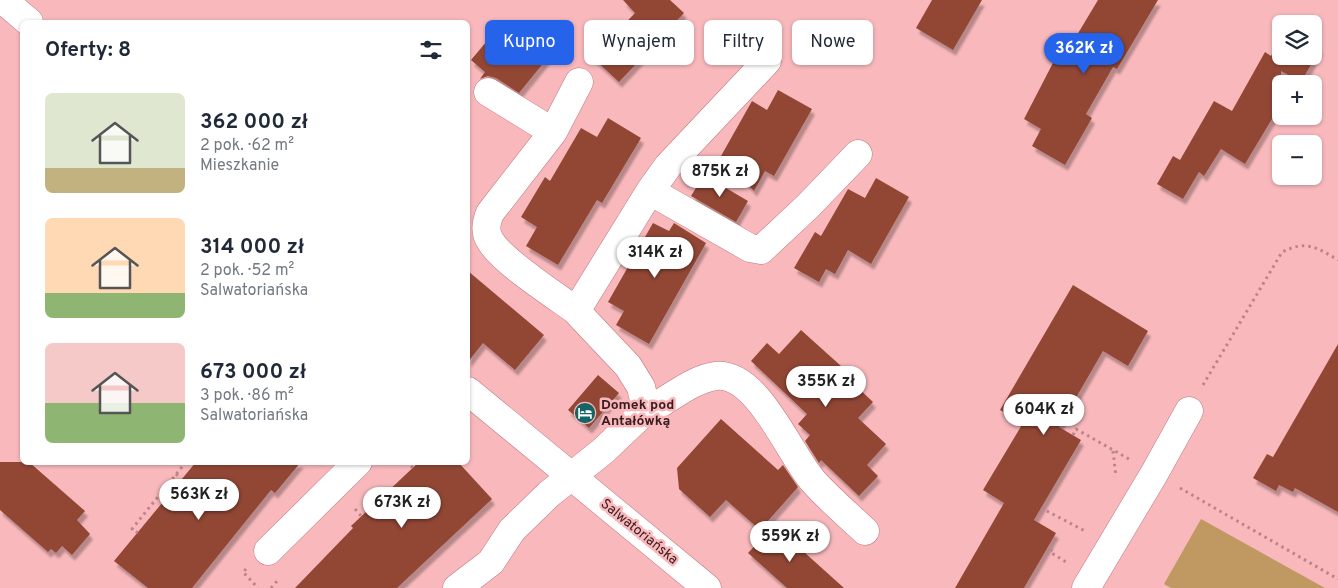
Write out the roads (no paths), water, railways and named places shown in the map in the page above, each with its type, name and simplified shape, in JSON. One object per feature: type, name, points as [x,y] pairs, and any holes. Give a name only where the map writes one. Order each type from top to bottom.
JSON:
[{"type":"street","points":[[3,0],[27,20]]},
{"type":"street","points":[[578,312],[576,311],[650,191],[668,166],[763,65]]},
{"type":"street","points":[[580,82],[553,132],[490,213],[485,226],[490,242],[504,257],[578,312],[628,366],[641,387],[644,400],[633,423]]},
{"type":"street","points":[[488,92],[553,132]]},
{"type":"street","points":[[650,191],[750,248],[761,250],[808,206],[858,154]]},
{"type":"street","points":[[456,588],[491,562],[512,530],[549,494],[572,477],[633,423],[699,381],[722,376],[735,380],[748,388],[758,399],[797,461],[813,482],[865,532]]},
{"type":"street","name":"Salwatoriańska","points":[[470,393],[707,588]]},
{"type":"street","points":[[1086,588],[1117,538],[1189,411]]},
{"type":"street","points":[[268,551],[355,465]]},
{"type":"place","name":"Domek pod Antałówką","points":[[585,413]]}]
